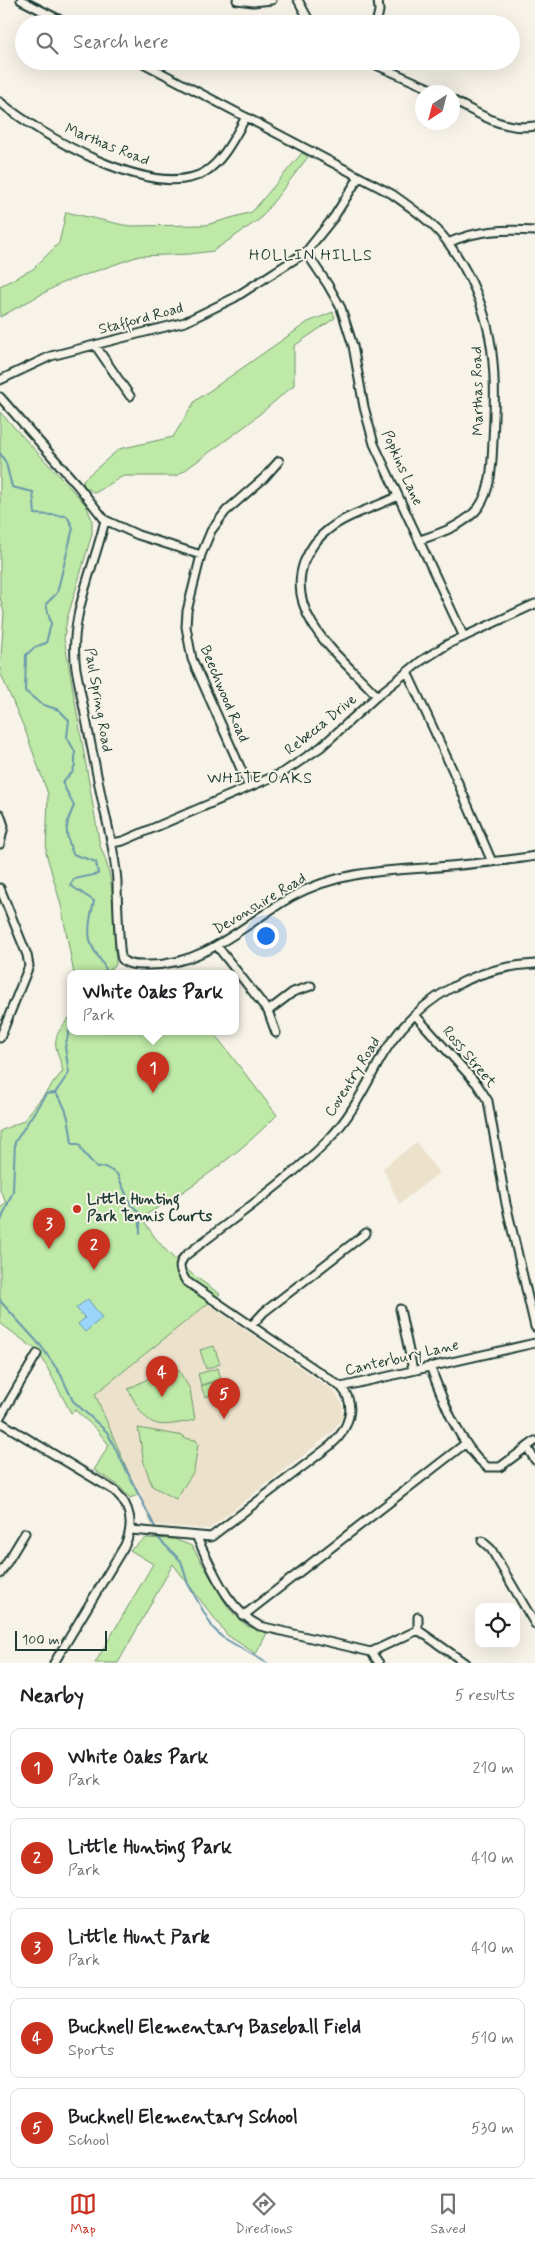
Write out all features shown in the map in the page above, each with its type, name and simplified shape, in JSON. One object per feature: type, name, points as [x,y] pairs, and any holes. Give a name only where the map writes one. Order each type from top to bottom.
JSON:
[{"type":"street","points":[[21,0],[50,15]]},
{"type":"street","points":[[237,0],[253,2],[272,0]]},
{"type":"street","points":[[298,0],[306,15]]},
{"type":"street","points":[[378,0],[378,15]]},
{"type":"street","name":"Marthas Road","points":[[156,70],[359,177],[411,207],[448,243],[475,290],[491,336],[495,375],[492,460],[486,492],[475,511],[450,529],[420,540]]},
{"type":"street","points":[[388,70],[422,85]]},
{"type":"street","name":"Marthas Road","points":[[0,102],[36,130],[89,156],[134,173],[167,180],[191,178],[210,168],[220,158],[246,117]]},
{"type":"street","points":[[460,104],[500,124],[518,127],[535,126]]},
{"type":"street","name":"Stafford Road","points":[[0,380],[51,356],[174,326],[194,319],[234,298],[306,252],[334,217],[359,177]]},
{"type":"street","points":[[448,243],[460,237],[488,231],[535,231]]},
{"type":"street","name":"Popkins Lane","points":[[306,252],[341,308],[353,346],[370,433],[464,637]]},
{"type":"street","points":[[95,345],[130,396]]},
{"type":"street","points":[[0,398],[78,486],[105,520],[138,535],[201,555]]},
{"type":"street","name":"Beechwood Road","points":[[249,788],[198,676],[188,643],[187,611],[208,534],[217,521],[264,478],[278,461]]},
{"type":"street","points":[[377,696],[341,659],[314,626],[303,604],[300,582],[308,554],[327,530],[339,522],[398,496]]},
{"type":"street","name":"Paul Spring Road","points":[[105,520],[78,619],[74,651],[76,670],[112,843],[118,895],[119,950],[122,958]]},
{"type":"street","name":"Rebecca Drive","points":[[112,843],[140,834],[284,772],[309,756],[377,696],[436,652],[535,604]]},
{"type":"street","points":[[407,672],[453,771],[492,862]]},
{"type":"street","points":[[0,814],[4,826],[0,844]]},
{"type":"street","name":"Devonshire Road","points":[[122,958],[129,964],[137,965],[168,964],[191,958],[217,946],[291,898],[329,880],[376,871],[492,862],[535,856]]},
{"type":"street","points":[[0,888],[27,955],[28,966],[0,1038]]},
{"type":"street","points":[[217,946],[236,970]]},
{"type":"street","name":"Coventry Road","points":[[186,1281],[179,1264],[184,1256],[302,1164],[331,1137],[359,1099],[392,1041],[415,1015],[436,997],[462,981],[495,970],[535,964]]},
{"type":"street","points":[[239,974],[268,1011],[276,1033]]},
{"type":"street","points":[[268,1011],[293,992],[312,986]]},
{"type":"street","name":"Ross Street","points":[[415,1015],[476,1084],[488,1101],[506,1204],[535,1327]]},
{"type":"street","points":[[252,1325],[264,1312],[366,1233]]},
{"type":"street","name":"Canterbury Lane","points":[[186,1281],[341,1387],[535,1343]]},
{"type":"street","points":[[400,1309],[413,1370]]},
{"type":"street","points":[[0,1417],[38,1354]]},
{"type":"street","points":[[430,1366],[457,1428],[484,1465],[491,1469],[500,1467],[535,1441]]},
{"type":"street","points":[[131,1530],[208,1537],[214,1535],[340,1437],[347,1427],[349,1417],[346,1394],[341,1387]]},
{"type":"street","points":[[0,1422],[115,1492],[126,1504],[130,1515],[131,1530],[125,1545],[54,1663]]},
{"type":"street","points":[[243,1616],[466,1442]]},
{"type":"street","points":[[527,1447],[535,1460]]},
{"type":"street","points":[[0,1574],[24,1533]]},
{"type":"street","points":[[196,1536],[231,1604],[243,1616],[260,1626],[371,1652],[418,1630]]},
{"type":"street","points":[[482,1541],[491,1549],[535,1624]]},
{"type":"street","points":[[418,1618],[418,1630]]},
{"type":"street","points":[[418,1630],[465,1663]]},
{"type":"street","points":[[371,1652],[379,1663]]},
{"type":"shaded area","points":[[416,1142],[439,1173],[399,1204],[383,1168]]},
{"type":"shaded area","points":[[208,1304],[334,1391],[342,1403],[343,1416],[333,1432],[209,1529],[151,1525],[95,1394]]},
{"type":"green space","points":[[302,153],[308,157],[260,219],[213,251],[139,256],[62,283],[0,317],[0,286],[33,269],[59,243],[66,212],[128,226],[206,225],[252,212]]},
{"type":"green space","points":[[333,312],[335,318],[294,346],[294,385],[248,424],[177,476],[123,476],[95,493],[84,486],[83,480],[119,449],[173,437],[195,401],[308,322]]},
{"type":"green space","points":[[0,412],[86,505],[92,520],[92,534],[67,619],[64,638],[100,846],[112,889],[116,965],[110,970],[73,970],[61,905],[46,853],[48,794],[25,730],[0,672],[4,613],[0,597]]},
{"type":"green space","points":[[67,1020],[67,1035],[215,1035],[277,1115],[247,1143],[213,1170],[142,1217],[166,1251],[197,1278],[220,1294],[95,1394],[138,1495],[130,1498],[118,1485],[94,1470],[109,1445],[96,1429],[75,1410],[71,1413],[39,1352],[0,1323],[0,1208],[6,1203],[0,1190],[0,1131],[23,1121],[63,1071],[56,1047],[56,1037]]},
{"type":"green space","points":[[214,1346],[220,1364],[206,1369],[200,1350]]},
{"type":"green space","points":[[218,1368],[221,1379],[201,1385],[198,1374]]},
{"type":"green space","points":[[178,1369],[190,1389],[195,1420],[169,1424],[153,1423],[141,1412],[128,1389],[157,1374]]},
{"type":"green space","points":[[221,1380],[225,1391],[205,1397],[201,1386]]},
{"type":"green space","points":[[138,1428],[196,1440],[198,1444],[194,1471],[176,1499],[152,1486],[144,1463]]},
{"type":"green space","points":[[146,1538],[174,1539],[192,1546],[229,1609],[247,1626],[267,1633],[256,1654],[227,1635],[173,1564],[118,1663],[95,1663],[153,1564],[130,1550]]},
{"type":"water","points":[[88,1299],[102,1318],[85,1332],[78,1324],[85,1318],[76,1308]]},
{"type":"waterway","points":[[0,453],[6,463],[12,487],[33,492],[35,514],[67,516],[73,528],[57,593],[46,604],[51,624],[46,643],[35,647],[26,655],[25,691],[41,704],[59,710],[69,720],[67,737],[75,752],[75,765],[72,773],[62,782],[74,806],[68,819],[68,841],[73,854],[96,862],[98,874],[74,879],[70,885],[94,901],[90,924],[90,941],[106,970]]},
{"type":"waterway","points":[[0,1223],[13,1191],[15,1142],[46,1094],[55,1093],[69,1073],[65,1047],[68,1035]]},
{"type":"waterway","points":[[55,1093],[66,1110],[72,1144],[79,1144],[83,1152],[97,1168],[105,1167],[117,1174],[131,1205],[138,1212],[140,1234]]},
{"type":"waterway","points":[[0,1299],[41,1346],[61,1375],[73,1401],[107,1432],[155,1527]]},
{"type":"waterway","points":[[159,1539],[181,1561],[188,1584],[213,1628],[222,1637],[267,1663]]},
{"type":"place","name":"White Oaks Park","points":[[153,1093]]},
{"type":"place","name":"Little Hunting Park Tennis Courts","points":[[77,1209]]},
{"type":"place","name":"Little Hunt Park","points":[[49,1249]]},
{"type":"place","name":"Little Hunting Park","points":[[94,1270]]},
{"type":"place","name":"Bucknell Elementary Baseball Field","points":[[162,1397]]},
{"type":"place","name":"Bucknell Elementary School","points":[[224,1419]]},
{"type":"district","name":"HOLLIN HILLS","points":[[311,255]]},
{"type":"district","name":"WHITE OAKS","points":[[260,778]]}]
